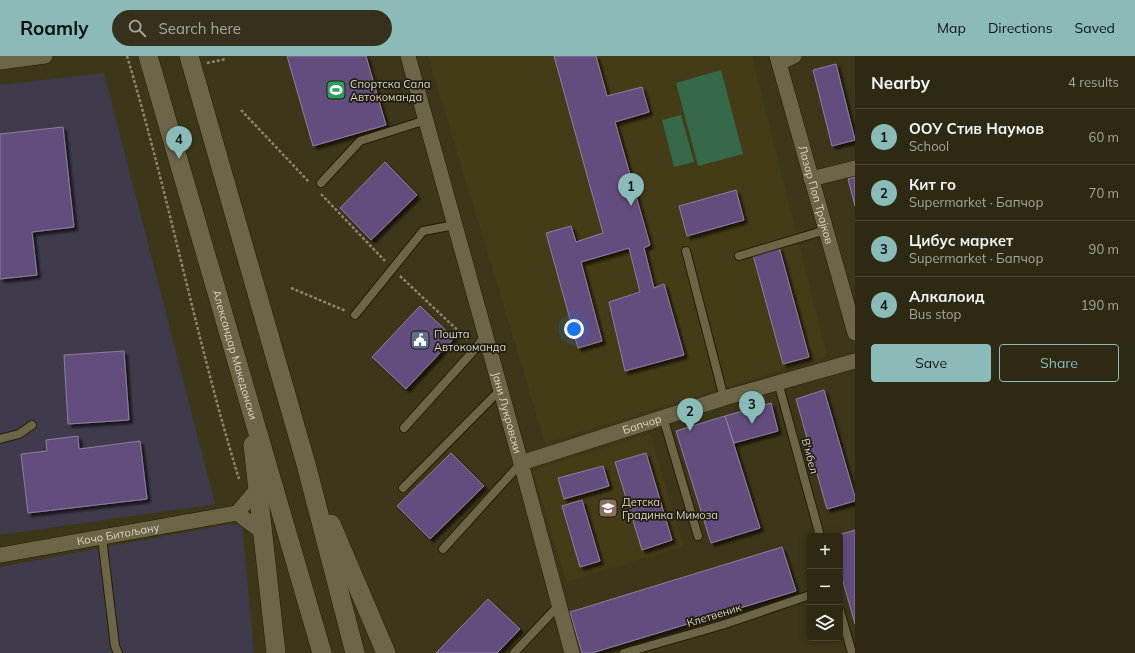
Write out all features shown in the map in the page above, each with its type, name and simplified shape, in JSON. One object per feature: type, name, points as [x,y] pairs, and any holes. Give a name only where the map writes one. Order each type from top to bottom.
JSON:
[{"type":"street","points":[[0,62],[45,56]]},
{"type":"street","name":"Александар Македонски","points":[[148,56],[322,653]]},
{"type":"street","points":[[189,56],[306,464],[355,653]]},
{"type":"street","name":"Јани Лукровски","points":[[408,56],[501,389],[572,653]]},
{"type":"street","points":[[778,59],[794,56]]},
{"type":"street","name":"Лазар Поп Трајков","points":[[778,59],[855,333]]},
{"type":"street","points":[[812,179],[855,168]]},
{"type":"street","name":"Бапчор","points":[[521,464],[724,398],[855,361]]},
{"type":"street","points":[[248,396],[276,653]]},
{"type":"street","points":[[306,464],[386,653]]},
{"type":"street","points":[[258,488],[241,508],[262,532]]},
{"type":"street","name":"Кочо Битољану","points":[[0,555],[102,538],[241,508]]},
{"type":"lane","points":[[318,186],[360,141],[426,120]]},
{"type":"lane","points":[[355,315],[423,232],[455,225]]},
{"type":"lane","points":[[739,256],[826,230]]},
{"type":"lane","points":[[686,251],[724,398]]},
{"type":"lane","points":[[404,428],[476,348],[485,335]]},
{"type":"lane","name":"В'мбел","points":[[778,382],[819,533]]},
{"type":"lane","points":[[404,488],[501,389]]},
{"type":"lane","points":[[663,417],[698,536]]},
{"type":"lane","points":[[0,439],[19,434],[32,425]]},
{"type":"lane","points":[[443,549],[521,464]]},
{"type":"lane","points":[[102,538],[115,646],[118,653]]},
{"type":"lane","name":"Клетвеник","points":[[624,653],[722,625],[807,596]]},
{"type":"lane","points":[[514,653],[559,605]]},
{"type":"lane","points":[[843,622],[852,653]]},
{"type":"path","points":[[127,56],[154,152],[241,508]]},
{"type":"path","points":[[241,110],[310,183]]},
{"type":"path","points":[[318,186],[392,269],[476,348]]},
{"type":"path","points":[[291,288],[355,315]]},
{"type":"shaded area","points":[[428,56],[752,56],[827,356],[545,443]]},
{"type":"shaded area","points":[[104,73],[215,504],[0,535],[0,85]]},
{"type":"shaded area","name":"Детска Градинка Мимоза","points":[[650,434],[684,546],[566,582],[533,470]]},
{"type":"shaded area","points":[[230,524],[242,526],[254,653],[0,653],[0,567]]},
{"type":"green space","points":[[721,70],[743,154],[698,166],[676,83]]},
{"type":"green space","points":[[681,115],[694,162],[674,167],[662,120]]},
{"type":"building","name":"Спортска Сала Автокоманда","points":[[287,56],[366,56],[386,125],[313,146]]},
{"type":"building","points":[[554,56],[596,56],[607,96],[642,87],[649,112],[615,122],[650,245],[644,248],[654,288],[664,284],[684,355],[625,371],[609,302],[640,292],[629,248],[581,262],[602,341],[578,348],[546,233],[571,226],[576,242],[603,233]]},
{"type":"building","points":[[836,64],[855,140],[832,146],[813,70]]},
{"type":"building","points":[[63,127],[74,227],[32,232],[37,275],[0,279],[0,134]]},
{"type":"building","points":[[385,162],[417,195],[371,240],[340,208]]},
{"type":"building","points":[[855,177],[855,206],[848,179]]},
{"type":"building","points":[[736,190],[744,220],[687,236],[679,206]]},
{"type":"building","points":[[779,247],[809,357],[783,364],[753,255]]},
{"type":"building","points":[[420,306],[454,338],[406,389],[372,357]]},
{"type":"building","points":[[124,351],[129,420],[68,424],[64,355]]},
{"type":"building","points":[[824,390],[855,497],[855,501],[827,509],[796,399]]},
{"type":"building","points":[[771,403],[778,431],[734,443],[725,416]]},
{"type":"building","points":[[725,416],[760,528],[711,543],[676,431]]},
{"type":"building","points":[[78,436],[79,449],[140,441],[147,499],[28,513],[21,454],[47,451],[46,440]]},
{"type":"building","points":[[451,453],[484,486],[430,539],[397,506]]},
{"type":"building","points":[[646,453],[672,540],[642,550],[615,462]]},
{"type":"building","points":[[603,466],[609,486],[564,499],[558,478]]},
{"type":"building","points":[[582,500],[600,561],[580,567],[562,506]]},
{"type":"building","points":[[855,530],[855,624],[843,582],[843,534]]},
{"type":"building","points":[[782,547],[796,591],[592,653],[582,653],[570,612]]},
{"type":"building","points":[[488,599],[520,629],[497,653],[436,653]]},
{"type":"place","name":"Спортска Сала Автокоманда","points":[[336,90]]},
{"type":"place","name":"Алкалоид","points":[[179,159]]},
{"type":"place","name":"ООУ Стив Наумов","points":[[631,206]]},
{"type":"place","name":"Пошта Автокоманда","points":[[420,340]]},
{"type":"place","name":"Цибус маркет","points":[[752,424]]},
{"type":"place","name":"Кит го","points":[[690,431]]},
{"type":"place","name":"Детска Градинка Мимоза","points":[[608,508]]}]
